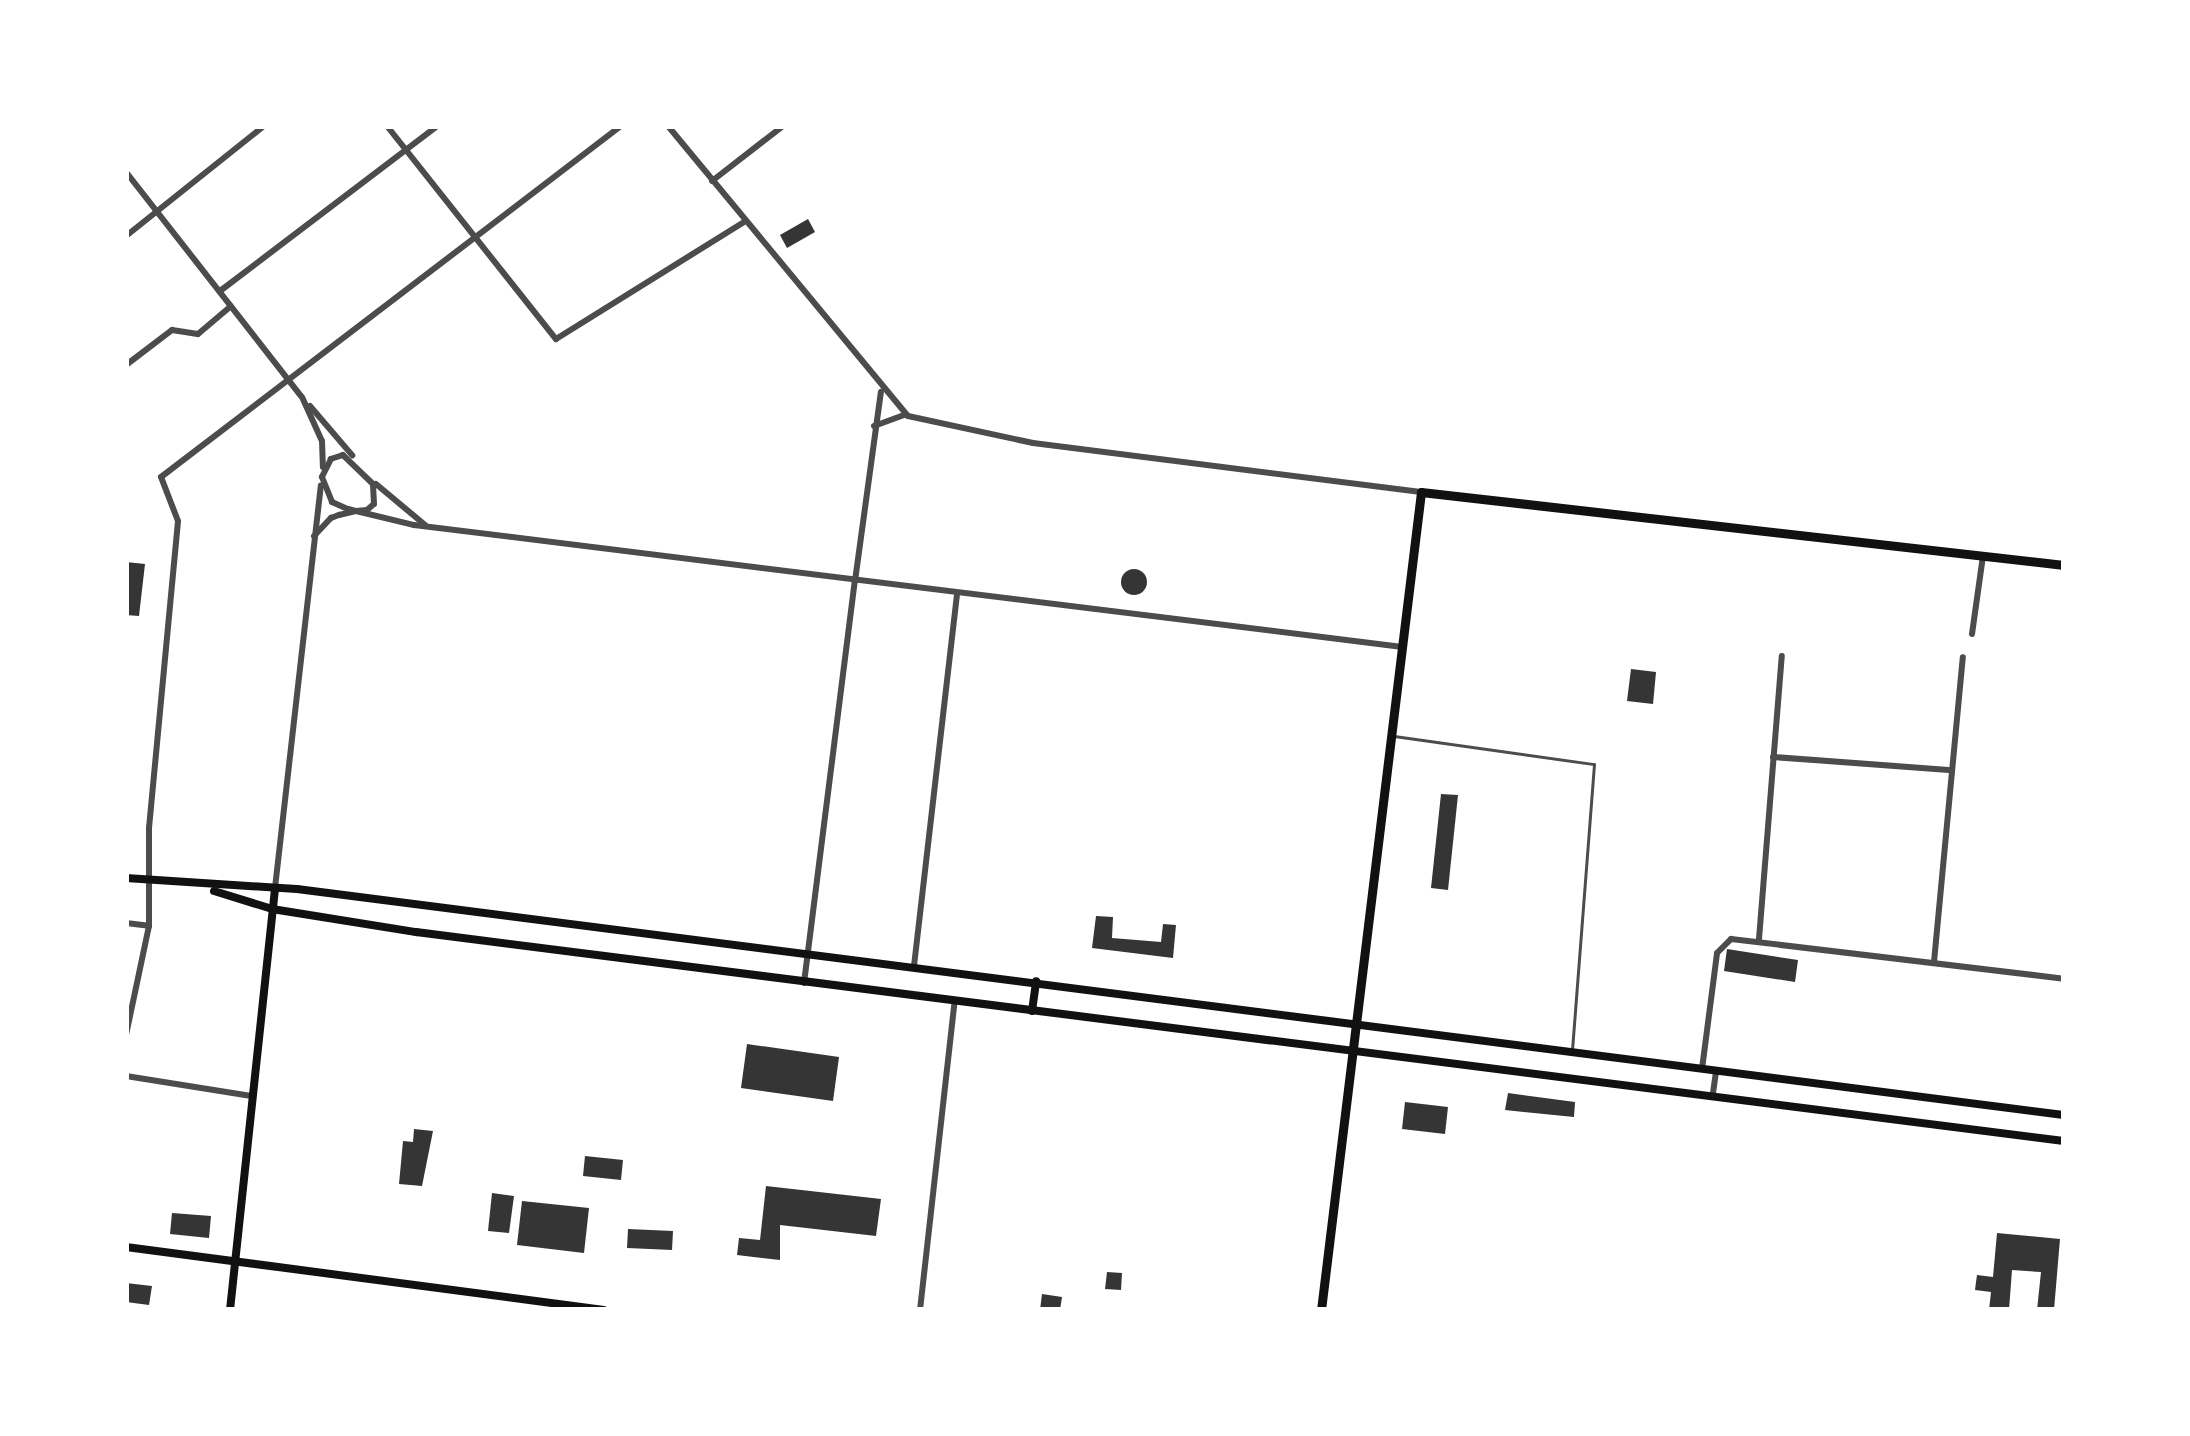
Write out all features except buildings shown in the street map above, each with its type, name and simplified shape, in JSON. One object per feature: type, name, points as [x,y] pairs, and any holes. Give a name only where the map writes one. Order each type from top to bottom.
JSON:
[{"type":"main road","points":[[1321,1310],[1421,492],[2064,565]]},
{"type":"main road","points":[[126,878],[207,889],[275,888],[1357,1020],[1572,1053],[2064,1115]]},
{"type":"main road","points":[[230,1310],[275,888]]},
{"type":"main road","points":[[207,889],[272,909],[804,983],[1713,1093],[2064,1141]]},
{"type":"main road","points":[[1032,1011],[1036,981]]},
{"type":"main road","points":[[126,1247],[604,1310]]},
{"type":"street","points":[[126,236],[264,126]]},
{"type":"street","points":[[386,126],[556,339],[744,222]]},
{"type":"street","points":[[220,291],[437,126]]},
{"type":"street","points":[[126,1035],[148,926],[178,521],[161,476],[621,126]]},
{"type":"street","points":[[668,126],[881,392],[908,416]]},
{"type":"street","points":[[712,182],[784,126]]},
{"type":"street","points":[[126,172],[364,471],[398,508],[444,531]]},
{"type":"street","points":[[126,365],[172,330],[198,334],[231,306]]},
{"type":"street","points":[[804,983],[872,429],[881,392]]},
{"type":"street","points":[[275,888],[322,477],[322,441],[302,397]]},
{"type":"street","points":[[872,429],[884,417],[908,416],[1033,443],[1421,492]]},
{"type":"street","points":[[314,536],[331,518],[356,511],[376,498],[364,471],[339,455],[322,477]]},
{"type":"street","points":[[322,477],[332,502],[444,531],[1403,647]]},
{"type":"street","points":[[1972,634],[1983,556]]},
{"type":"street","points":[[914,966],[957,593]]},
{"type":"street","points":[[1760,939],[1782,656]]},
{"type":"street","points":[[1934,962],[1963,656]]},
{"type":"street","points":[[1773,758],[1949,770]]},
{"type":"street","points":[[126,923],[148,926]]},
{"type":"street","points":[[1702,1069],[1717,953],[1731,939],[2064,979]]},
{"type":"street","points":[[920,1310],[955,1000]]},
{"type":"street","points":[[1713,1093],[1716,1071]]},
{"type":"street","points":[[126,1076],[251,1096]]},
{"type":"lane","points":[[1392,736],[1594,764],[1572,1053]]}]
